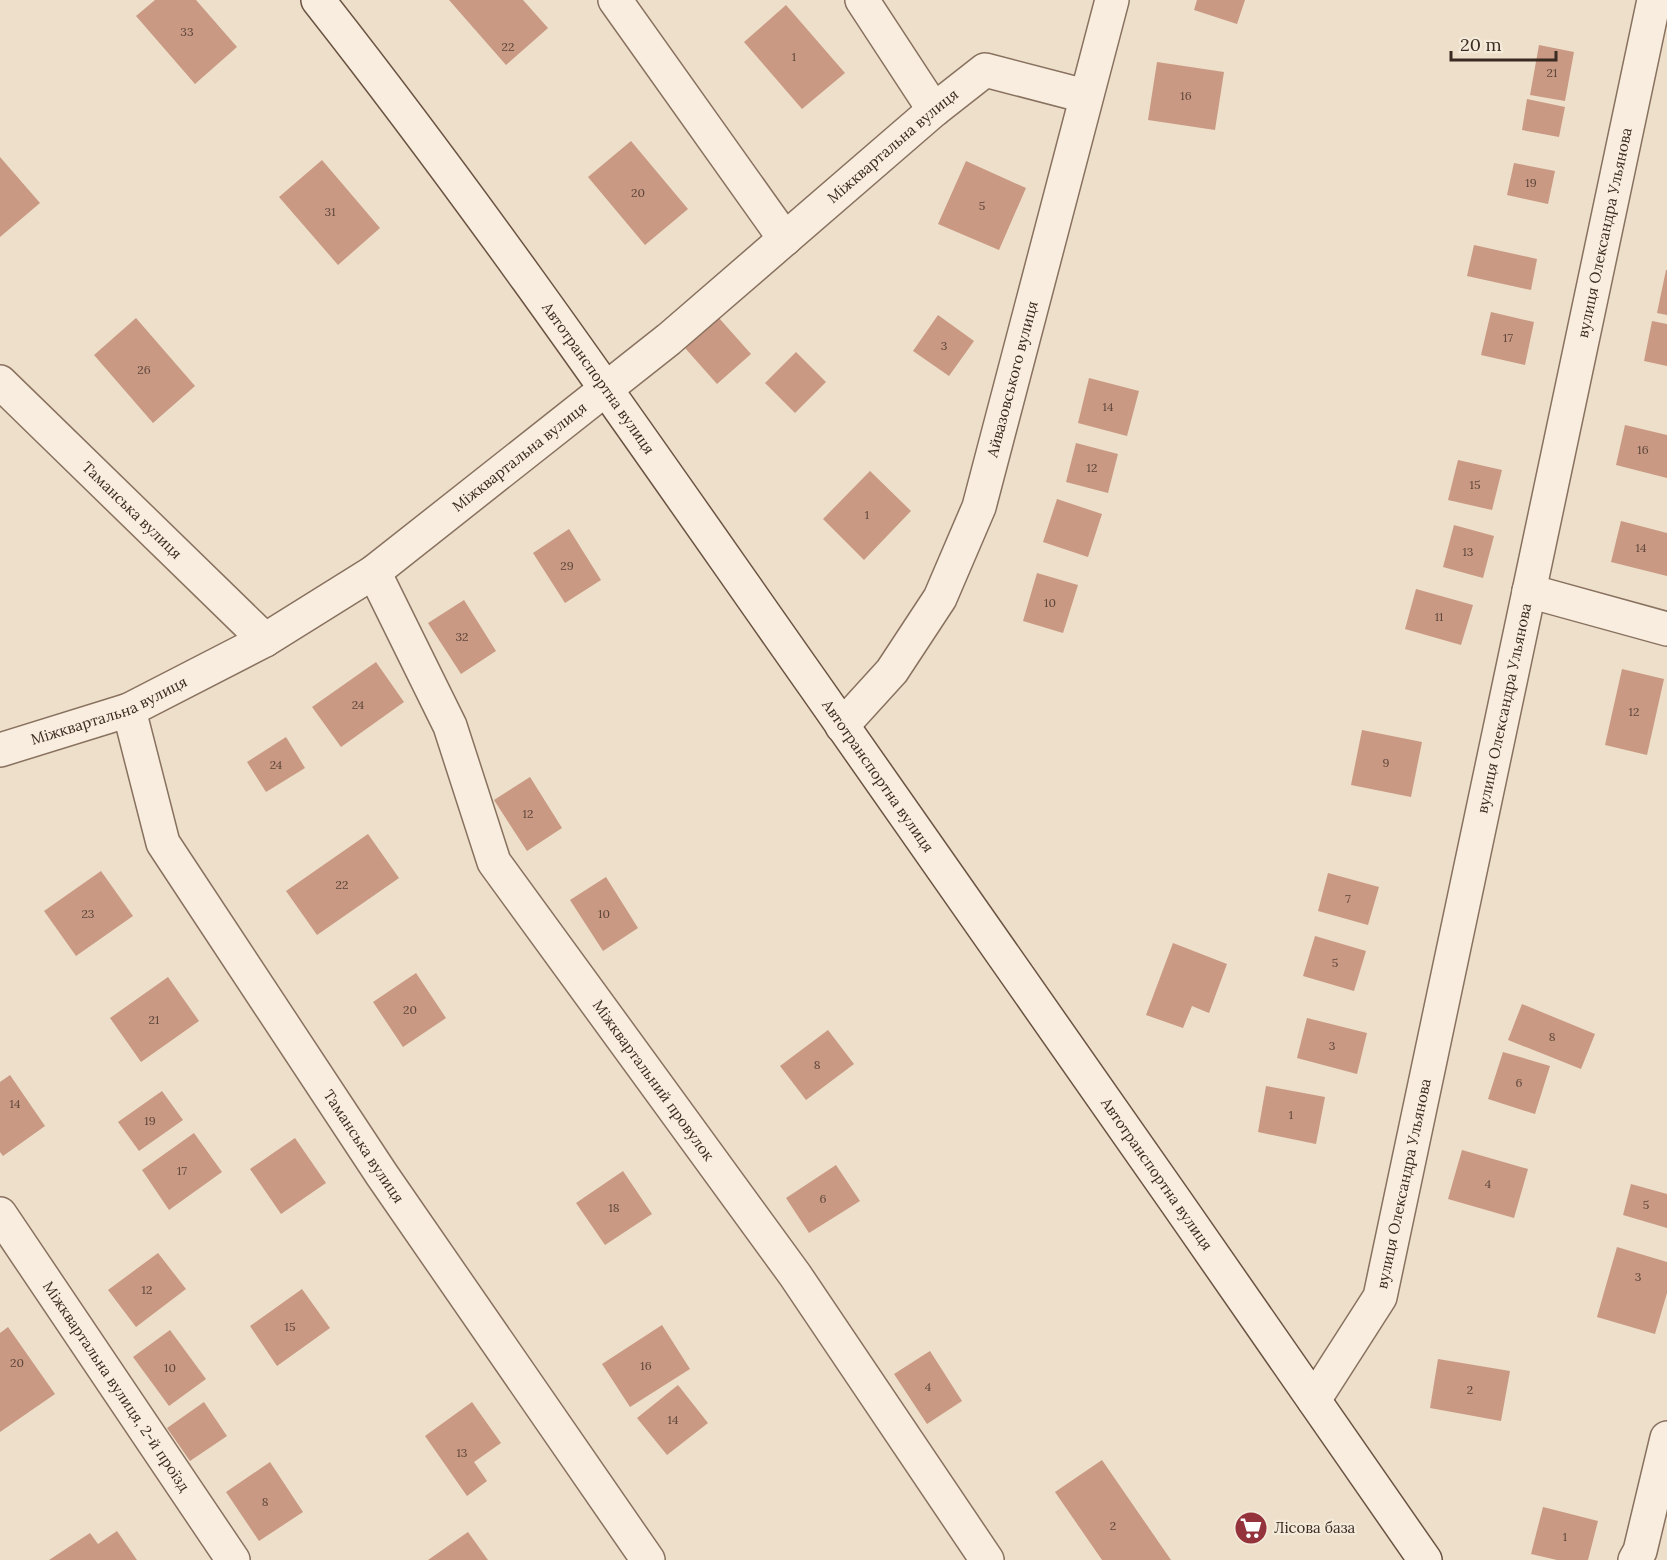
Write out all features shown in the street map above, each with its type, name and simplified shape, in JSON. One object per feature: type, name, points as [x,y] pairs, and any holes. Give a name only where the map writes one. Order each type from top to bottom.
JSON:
[{"type":"street","name":"Автотранспортна вулиця","points":[[318,0],[378,76],[606,389],[1425,1560]]},
{"type":"street","points":[[615,0],[785,239]]},
{"type":"street","points":[[862,0],[934,110]]},
{"type":"street","name":"Айвазовського вулиця","points":[[842,726],[892,671],[940,598],[979,507],[1112,0]]},
{"type":"street","name":"вулиця Олександра Ульянова","points":[[1314,1400],[1380,1297],[1654,0]]},
{"type":"street","name":"Міжквартальна вулиця","points":[[0,750],[129,710],[265,640],[374,572],[669,339],[934,110],[985,70],[1086,96]]},
{"type":"street","name":"Таманська вулиця","points":[[0,382],[265,640]]},
{"type":"street","name":"Міжквартальний провулок","points":[[374,572],[450,726],[494,862],[795,1275],[987,1560]]},
{"type":"street","points":[[1529,591],[1667,629]]},
{"type":"street","name":"Таманська вулиця","points":[[129,710],[163,843],[382,1175],[648,1560]]},
{"type":"street","name":"Міжквартальна вулиця, 2-й проїзд","points":[[0,1214],[233,1560]]},
{"type":"street","points":[[1635,1560],[1640,1551],[1667,1438]]},
{"type":"building","points":[[155,0],[196,0],[237,47],[195,84],[136,16]]},
{"type":"building","points":[[449,0],[523,0],[548,28],[506,65]]},
{"type":"building","points":[[1197,0],[1245,0],[1237,24],[1194,10]]},
{"type":"building","points":[[786,5],[845,73],[802,109],[744,42]]},
{"type":"building","points":[[1539,45],[1574,52],[1565,101],[1530,95]]},
{"type":"building","points":[[1157,62],[1224,72],[1215,130],[1148,120]]},
{"type":"building","points":[[1527,99],[1565,107],[1559,137],[1522,130]]},
{"type":"building","points":[[631,141],[688,209],[645,245],[588,177]]},
{"type":"building","points":[[0,157],[40,203],[0,237]]},
{"type":"building","points":[[322,160],[380,228],[338,265],[279,197]]},
{"type":"building","points":[[966,161],[1026,188],[999,250],[938,224]]},
{"type":"building","points":[[1514,163],[1555,171],[1548,204],[1507,195]]},
{"type":"building","points":[[1474,245],[1537,259],[1531,290],[1467,276]]},
{"type":"building","points":[[1667,270],[1667,315],[1657,313]]},
{"type":"building","points":[[1491,312],[1534,322],[1525,365],[1481,355]]},
{"type":"building","points":[[938,315],[974,341],[949,376],[913,351]]},
{"type":"building","points":[[136,318],[195,386],[153,423],[94,355]]},
{"type":"building","points":[[719,318],[751,354],[717,384],[685,348]]},
{"type":"building","points":[[1652,321],[1667,324],[1667,366],[1644,361]]},
{"type":"building","points":[[796,352],[826,382],[795,413],[765,383]]},
{"type":"building","points":[[1089,378],[1139,391],[1127,436],[1078,423]]},
{"type":"building","points":[[1625,425],[1667,435],[1667,478],[1616,465]]},
{"type":"building","points":[[1076,443],[1118,454],[1108,493],[1066,482]]},
{"type":"building","points":[[1458,460],[1502,470],[1492,510],[1448,500]]},
{"type":"building","points":[[870,471],[911,511],[864,560],[823,519]]},
{"type":"building","points":[[1057,499],[1102,514],[1088,557],[1043,542]]},
{"type":"building","points":[[1621,521],[1667,533],[1667,576],[1611,562]]},
{"type":"building","points":[[1454,525],[1494,536],[1483,578],[1443,567]]},
{"type":"building","points":[[569,529],[601,580],[565,603],[533,553]]},
{"type":"building","points":[[1037,573],[1078,585],[1063,633],[1023,621]]},
{"type":"building","points":[[1416,589],[1473,605],[1461,645],[1405,629]]},
{"type":"building","points":[[464,600],[496,651],[461,674],[428,623]]},
{"type":"building","points":[[376,662],[404,702],[341,747],[312,707]]},
{"type":"building","points":[[1622,669],[1664,679],[1647,755],[1605,745]]},
{"type":"building","points":[[1362,730],[1422,742],[1411,797],[1351,785]]},
{"type":"building","points":[[286,737],[305,768],[266,792],[247,762]]},
{"type":"building","points":[[530,777],[562,828],[527,851],[494,800]]},
{"type":"building","points":[[368,834],[399,878],[317,935],[286,891]]},
{"type":"building","points":[[101,871],[133,916],[76,956],[44,911]]},
{"type":"building","points":[[1328,873],[1379,887],[1368,925],[1318,911]]},
{"type":"building","points":[[606,877],[638,928],[603,951],[570,900]]},
{"type":"building","points":[[1315,936],[1366,951],[1354,991],[1303,976]]},
{"type":"building","points":[[1173,943],[1227,964],[1209,1013],[1192,1006],[1183,1028],[1146,1015]]},
{"type":"building","points":[[416,973],[446,1018],[403,1047],[373,1002]]},
{"type":"building","points":[[168,977],[199,1021],[141,1062],[110,1018]]},
{"type":"building","points":[[1522,1004],[1595,1034],[1581,1069],[1508,1040]]},
{"type":"building","points":[[1307,1018],[1367,1033],[1357,1074],[1297,1058]]},
{"type":"building","points":[[828,1030],[854,1064],[806,1100],[780,1066]]},
{"type":"building","points":[[1503,1052],[1550,1066],[1535,1114],[1488,1099]]},
{"type":"building","points":[[10,1075],[45,1126],[3,1156],[0,1152],[0,1082]]},
{"type":"building","points":[[1266,1086],[1325,1097],[1316,1144],[1258,1132]]},
{"type":"building","points":[[162,1091],[183,1120],[139,1151],[118,1122]]},
{"type":"building","points":[[194,1133],[222,1172],[169,1210],[142,1170]]},
{"type":"building","points":[[295,1138],[326,1183],[281,1214],[250,1169]]},
{"type":"building","points":[[1462,1150],[1528,1169],[1514,1218],[1448,1199]]},
{"type":"building","points":[[836,1165],[860,1201],[809,1233],[786,1198]]},
{"type":"building","points":[[623,1171],[652,1214],[605,1245],[576,1203]]},
{"type":"building","points":[[1631,1184],[1667,1194],[1667,1228],[1623,1215]]},
{"type":"building","points":[[1617,1247],[1667,1262],[1667,1293],[1655,1334],[1597,1317]]},
{"type":"building","points":[[158,1253],[186,1289],[136,1327],[108,1290]]},
{"type":"building","points":[[302,1289],[330,1328],[277,1366],[250,1326]]},
{"type":"building","points":[[662,1325],[690,1369],[630,1407],[602,1364]]},
{"type":"building","points":[[8,1327],[55,1394],[0,1432],[0,1333]]},
{"type":"building","points":[[170,1330],[206,1379],[169,1406],[133,1357]]},
{"type":"building","points":[[930,1351],[962,1401],[927,1424],[894,1374]]},
{"type":"building","points":[[1438,1359],[1510,1371],[1501,1421],[1430,1408]]},
{"type":"building","points":[[678,1385],[708,1423],[667,1455],[637,1418]]},
{"type":"building","points":[[204,1402],[227,1436],[190,1461],[167,1428]]},
{"type":"building","points":[[472,1402],[501,1443],[474,1462],[487,1481],[467,1496],[425,1436]]},
{"type":"building","points":[[1102,1460],[1171,1560],[1102,1560],[1055,1492]]},
{"type":"building","points":[[270,1462],[303,1512],[259,1541],[226,1492]]},
{"type":"building","points":[[1543,1507],[1598,1521],[1588,1560],[1557,1560],[1531,1554]]},
{"type":"building","points":[[117,1531],[137,1560],[49,1560],[90,1533],[98,1544]]},
{"type":"building","points":[[468,1532],[488,1560],[428,1560]]},
{"type":"place","name":"Лісова база","points":[[1251,1528]]}]
